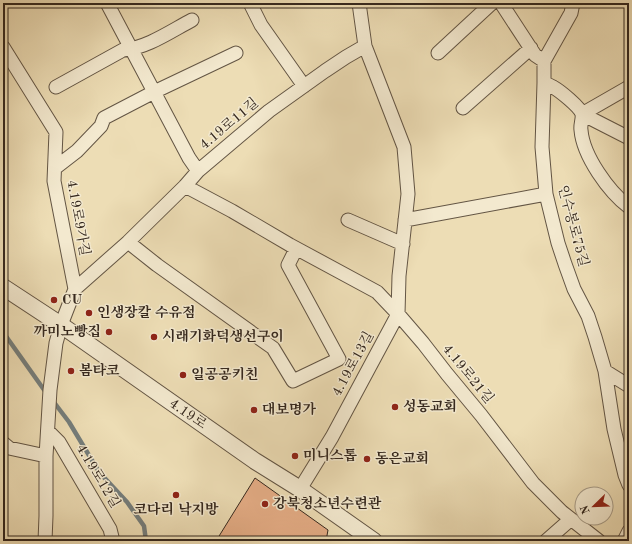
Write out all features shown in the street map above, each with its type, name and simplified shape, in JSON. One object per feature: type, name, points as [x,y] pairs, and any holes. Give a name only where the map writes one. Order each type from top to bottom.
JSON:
[{"type":"street","points":[[107,3],[189,158],[198,171]]},
{"type":"street","points":[[250,3],[261,25],[304,86]]},
{"type":"street","name":"4.19로13길","points":[[300,489],[332,437],[398,314],[399,276],[408,194],[404,147],[365,46],[359,3]]},
{"type":"street","points":[[438,53],[492,3]]},
{"type":"street","points":[[501,3],[535,55],[544,61],[571,13],[573,3]]},
{"type":"street","points":[[56,87],[123,50],[143,46],[192,20]]},
{"type":"street","name":"4.19로11길","points":[[61,326],[75,289],[128,242],[185,186],[198,171],[269,111],[346,57],[365,46]]},
{"type":"street","name":"4.19로9가길","points":[[3,47],[56,132],[54,181],[75,289]]},
{"type":"street","points":[[463,108],[531,48]]},
{"type":"street","points":[[55,168],[77,152],[102,126],[104,118],[154,92],[236,53]]},
{"type":"street","name":"인수봉로75길","points":[[544,61],[542,147],[546,194],[558,243],[574,289],[588,316],[605,371],[614,429],[625,475],[629,485]]},
{"type":"street","points":[[544,83],[552,86],[576,105],[582,114],[629,138]]},
{"type":"street","points":[[582,114],[629,87]]},
{"type":"street","points":[[582,114],[580,130],[586,152],[597,171],[620,200],[629,207]]},
{"type":"street","name":"4.19로21길","points":[[185,186],[232,211],[296,249],[377,292],[398,314],[481,415],[533,484],[571,519],[599,541]]},
{"type":"street","points":[[405,220],[546,194]]},
{"type":"street","points":[[348,220],[403,244]]},
{"type":"street","points":[[128,242],[157,265],[273,348],[293,381],[339,359],[288,265],[296,249]]},
{"type":"street","name":"4.19로","points":[[3,287],[254,461],[300,489],[374,541]]},
{"type":"street","points":[[45,541],[46,456],[50,390],[56,343],[61,326]]},
{"type":"street","points":[[605,371],[629,386]]},
{"type":"street","name":"4.19로12길","points":[[48,431],[63,448],[110,529],[113,541]]},
{"type":"street","points":[[3,442],[9,448],[46,456]]},
{"type":"street","points":[[546,541],[571,519]]},
{"type":"street","points":[[624,541],[629,530]]},
{"type":"building","name":"강북청소년수련관","points":[[255,478],[328,530],[326,541],[216,541]]},
{"type":"waterway","points":[[3,332],[47,394]]},
{"type":"waterway","points":[[53,401],[69,422],[99,472],[127,502],[144,526],[146,541]]},
{"type":"place","name":"CU","points":[[54,300]]},
{"type":"place","name":"인생장칼 수유점","points":[[89,313]]},
{"type":"place","name":"까미노빵집","points":[[109,332]]},
{"type":"place","name":"시래기화덕생선구이","points":[[154,337]]},
{"type":"place","name":"봄타코","points":[[71,371]]},
{"type":"place","name":"일공공키친","points":[[183,375]]},
{"type":"place","name":"성동교회","points":[[395,407]]},
{"type":"place","name":"대보명가","points":[[254,410]]},
{"type":"place","name":"미니스톱","points":[[295,456]]},
{"type":"place","name":"동은교회","points":[[367,459]]},
{"type":"place","name":"코다리 낙지방","points":[[176,495]]},
{"type":"place","name":"강북청소년수련관","points":[[265,504]]}]
